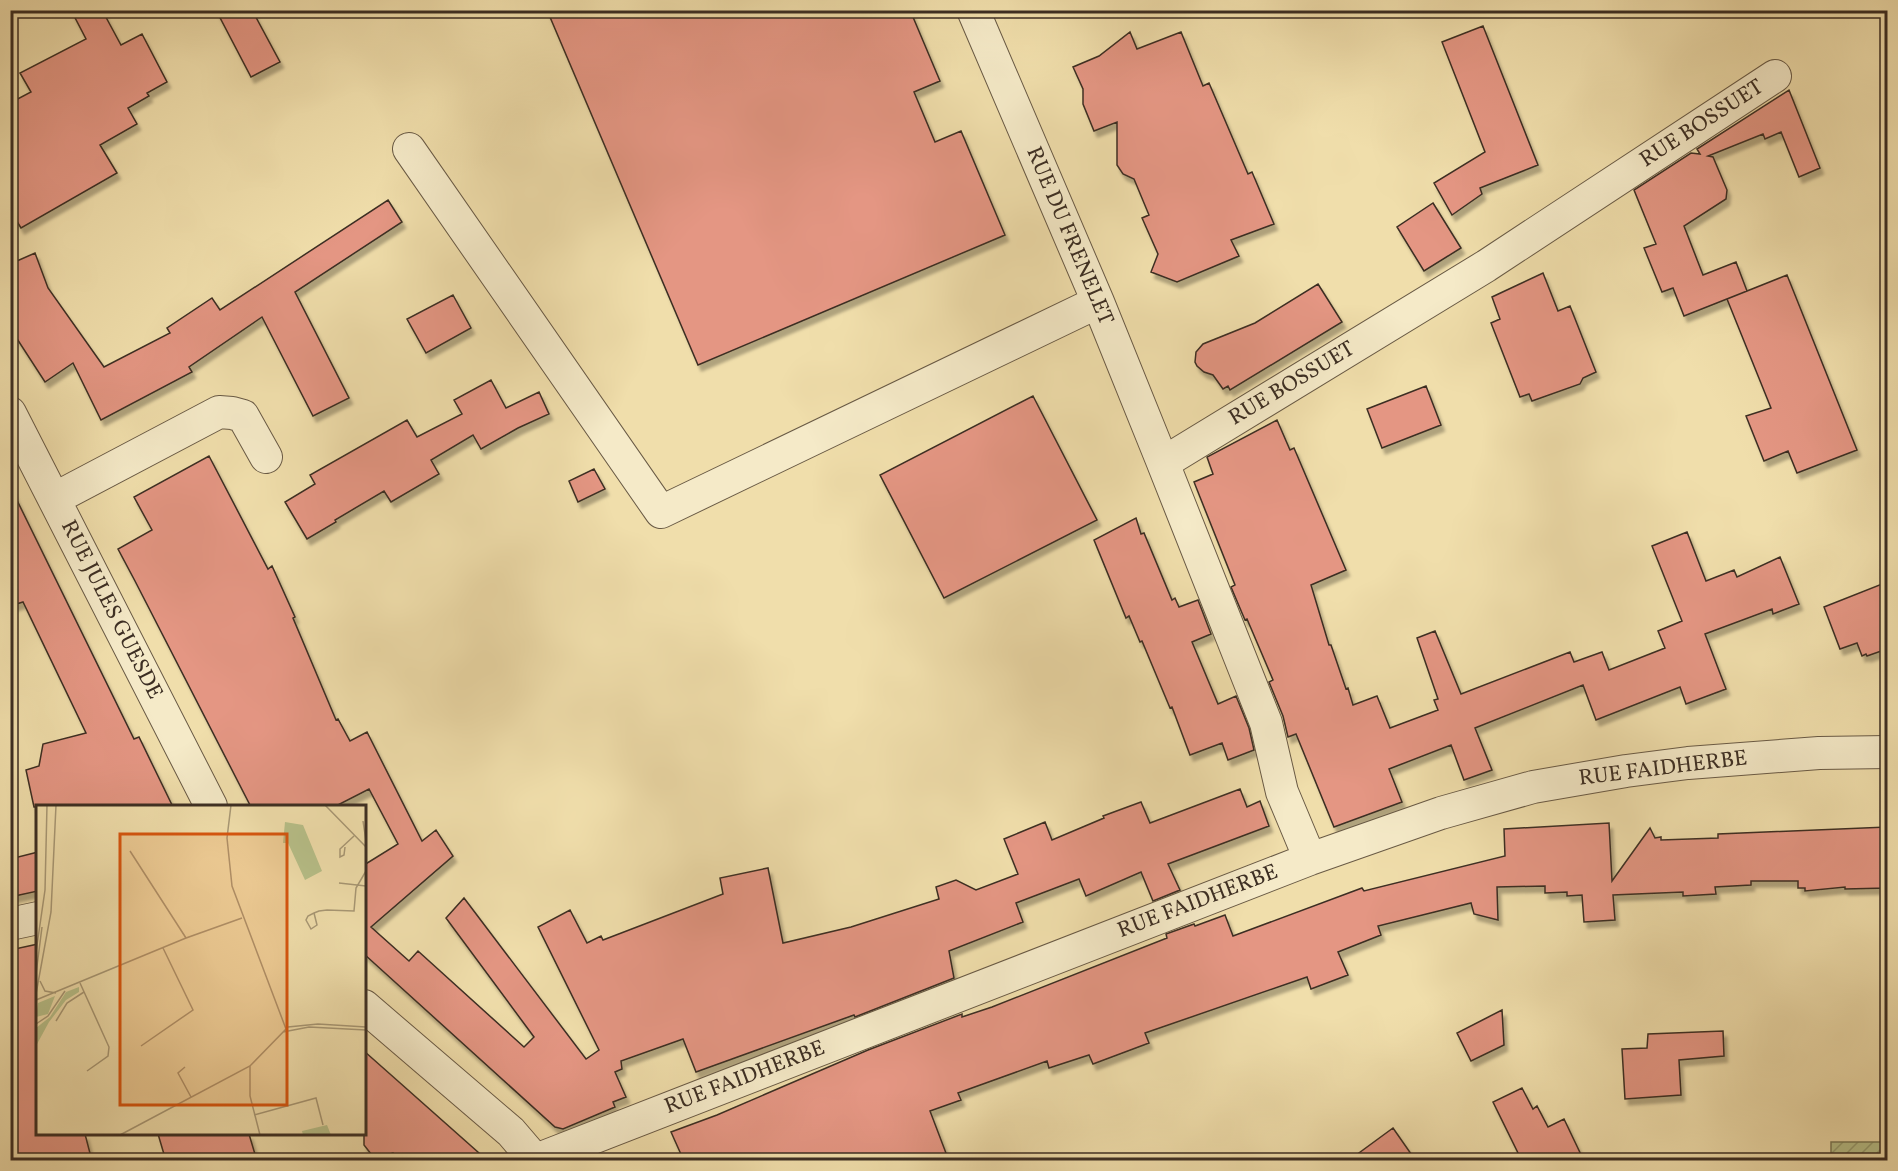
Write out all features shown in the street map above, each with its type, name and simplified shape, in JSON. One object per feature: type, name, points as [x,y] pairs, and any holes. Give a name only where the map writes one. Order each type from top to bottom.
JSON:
[{"type":"street","name":"RUE DU FRENELET","points":[[973,10],[1098,302],[1163,463]]},
{"type":"street","name":"RUE BOSSUET","points":[[1163,463],[1486,266],[1775,76]]},
{"type":"street","points":[[409,149],[661,512],[1098,302]]},
{"type":"street","points":[[54,499],[219,412],[243,416],[266,457]]},
{"type":"street","name":"RUE JULES GUESDE","points":[[10,413],[211,805]]},
{"type":"street","points":[[1163,463],[1266,723],[1282,792],[1310,859]]},
{"type":"street","name":"RUE FAIDHERBE","points":[[535,1161],[1310,859],[1441,813],[1533,787],[1626,771],[1688,763],[1819,753],[1887,752]]},
{"type":"street","points":[[10,924],[36,918]]},
{"type":"street","points":[[366,1008],[511,1132],[535,1161]]},
{"type":"street","points":[[453,1084],[492,1128],[512,1161]]},
{"type":"green space","points":[[1831,1142],[1887,1142],[1887,1160],[1831,1160]]},
{"type":"building","points":[[71,10],[102,10],[121,45],[142,34],[167,82],[147,93],[149,96],[128,108],[137,124],[100,145],[117,173],[21,228],[10,210],[10,103],[31,92],[20,73],[86,39]]},
{"type":"building","points":[[216,10],[252,10],[280,62],[251,77]]},
{"type":"building","points":[[547,10],[910,10],[940,81],[914,92],[935,142],[961,131],[1005,235],[698,365]]},
{"type":"building","points":[[1483,26],[1538,165],[1480,188],[1482,194],[1452,215],[1434,183],[1485,152],[1442,42]]},
{"type":"building","points":[[1130,32],[1137,49],[1181,32],[1203,86],[1209,83],[1248,174],[1252,172],[1274,224],[1231,240],[1239,256],[1177,282],[1151,272],[1158,254],[1142,218],[1149,215],[1134,179],[1123,174],[1117,165],[1117,122],[1094,131],[1083,104],[1083,89],[1073,67],[1099,56]]},
{"type":"building","points":[[1789,90],[1820,168],[1799,177],[1781,132],[1765,139],[1763,134],[1708,156],[1713,157],[1727,190],[1726,199],[1684,226],[1703,275],[1736,262],[1747,291],[1684,316],[1673,288],[1662,292],[1644,248],[1656,244],[1634,190],[1691,153],[1700,154],[1697,149]]},
{"type":"building","points":[[388,200],[402,222],[295,292],[349,398],[313,416],[262,317],[189,367],[192,372],[101,420],[73,363],[45,382],[10,328],[10,264],[35,253],[48,288],[104,367],[170,333],[167,328],[212,298],[220,310]]},
{"type":"building","points":[[1433,203],[1461,248],[1424,271],[1397,227]]},
{"type":"building","points":[[1543,273],[1558,311],[1570,306],[1596,372],[1583,378],[1580,384],[1532,401],[1529,394],[1520,397],[1491,323],[1500,319],[1492,297]]},
{"type":"building","points":[[1787,275],[1857,450],[1797,473],[1788,451],[1764,461],[1746,416],[1771,408],[1727,299]]},
{"type":"building","points":[[1318,284],[1342,322],[1230,390],[1228,386],[1223,389],[1213,375],[1197,366],[1196,352],[1203,344],[1255,323]]},
{"type":"building","points":[[453,295],[471,328],[426,353],[407,319]]},
{"type":"building","points":[[491,380],[506,408],[539,392],[549,414],[481,449],[473,435],[431,460],[439,474],[391,502],[384,491],[307,539],[285,502],[315,484],[310,475],[407,420],[417,437],[462,414],[454,400]]},
{"type":"building","points":[[1426,386],[1441,425],[1382,448],[1367,409]]},
{"type":"building","points":[[1033,396],[1097,520],[944,598],[880,475]]},
{"type":"building","points":[[1277,420],[1290,450],[1294,448],[1346,570],[1311,585],[1329,645],[1331,645],[1353,705],[1377,696],[1390,728],[1438,710],[1434,700],[1438,699],[1417,638],[1435,631],[1461,694],[1570,652],[1574,662],[1602,652],[1609,670],[1665,648],[1658,631],[1682,621],[1652,546],[1687,532],[1706,581],[1734,570],[1737,577],[1780,557],[1799,604],[1773,614],[1772,609],[1705,634],[1726,689],[1686,704],[1680,687],[1596,720],[1583,685],[1475,728],[1492,770],[1464,780],[1451,745],[1389,769],[1402,802],[1334,827],[1296,734],[1288,737],[1283,716],[1269,682],[1273,680],[1231,587],[1235,585],[1194,482],[1213,474],[1207,457]]},
{"type":"building","points":[[209,456],[268,569],[272,566],[336,720],[338,719],[350,741],[367,732],[422,841],[436,830],[453,856],[371,927],[409,961],[418,951],[524,1047],[534,1037],[446,918],[464,898],[586,1059],[599,1050],[538,927],[570,910],[587,943],[601,936],[603,940],[723,894],[720,878],[768,868],[783,943],[851,927],[939,899],[936,887],[956,880],[976,890],[1018,874],[1004,839],[1045,822],[1052,840],[1104,818],[1103,816],[1141,802],[1150,823],[1240,789],[1247,807],[1260,801],[1269,826],[1168,864],[1180,890],[1153,901],[1141,872],[1086,896],[1079,879],[1016,903],[1023,922],[949,951],[954,978],[855,1017],[854,1015],[696,1072],[683,1039],[621,1061],[622,1069],[615,1072],[626,1097],[613,1102],[615,1107],[563,1129],[555,1127],[366,956],[366,864],[398,844],[369,789],[338,805],[250,805],[118,549],[152,530],[134,497]]},
{"type":"building","points":[[594,469],[605,489],[578,502],[569,481]]},
{"type":"building","points":[[10,486],[134,739],[139,737],[172,805],[36,805],[34,807],[26,770],[39,766],[43,744],[86,733],[23,602],[10,606]]},
{"type":"building","points":[[1136,518],[1141,534],[1144,533],[1172,600],[1175,598],[1179,607],[1198,600],[1211,634],[1192,642],[1218,704],[1236,696],[1249,728],[1254,750],[1228,760],[1222,743],[1190,755],[1172,707],[1170,708],[1142,641],[1140,642],[1129,616],[1126,618],[1094,540]]},
{"type":"building","points":[[1887,582],[1887,649],[1862,656],[1857,643],[1840,649],[1824,607]]},
{"type":"building","points":[[1609,823],[1612,881],[1650,828],[1655,838],[1661,837],[1661,840],[1718,838],[1718,834],[1887,827],[1887,888],[1845,889],[1845,887],[1805,891],[1805,888],[1798,888],[1798,881],[1751,881],[1751,885],[1715,887],[1716,894],[1683,896],[1683,892],[1613,895],[1615,920],[1584,922],[1582,895],[1567,896],[1567,892],[1545,893],[1545,886],[1497,887],[1498,920],[1474,914],[1471,903],[1378,926],[1381,935],[1338,952],[1348,975],[1311,989],[1307,977],[1145,1033],[1149,1043],[1093,1064],[1089,1055],[1049,1068],[1047,1061],[958,1093],[961,1100],[930,1111],[949,1161],[684,1161],[671,1132],[717,1115],[868,1050],[962,1014],[962,1017],[992,1007],[1167,938],[1166,934],[1194,924],[1195,926],[1225,915],[1233,936],[1362,888],[1364,891],[1505,856],[1504,829]]},
{"type":"building","points":[[36,852],[36,891],[10,897],[10,859]]},
{"type":"building","points":[[36,944],[36,1135],[85,1135],[92,1161],[10,1161],[10,950]]},
{"type":"building","points":[[1502,1010],[1504,1045],[1471,1061],[1457,1033]]},
{"type":"building","points":[[1723,1031],[1724,1056],[1679,1060],[1681,1095],[1625,1099],[1622,1049],[1647,1048],[1648,1034]]},
{"type":"building","points":[[366,1053],[488,1161],[399,1161],[393,1153],[375,1159],[364,1145]]},
{"type":"building","points":[[1522,1088],[1533,1109],[1537,1106],[1548,1127],[1564,1119],[1584,1161],[1522,1161],[1493,1102]]},
{"type":"building","points":[[1393,1128],[1416,1161],[1348,1161]]},
{"type":"building","points":[[158,1135],[249,1135],[257,1161],[166,1161]]}]
